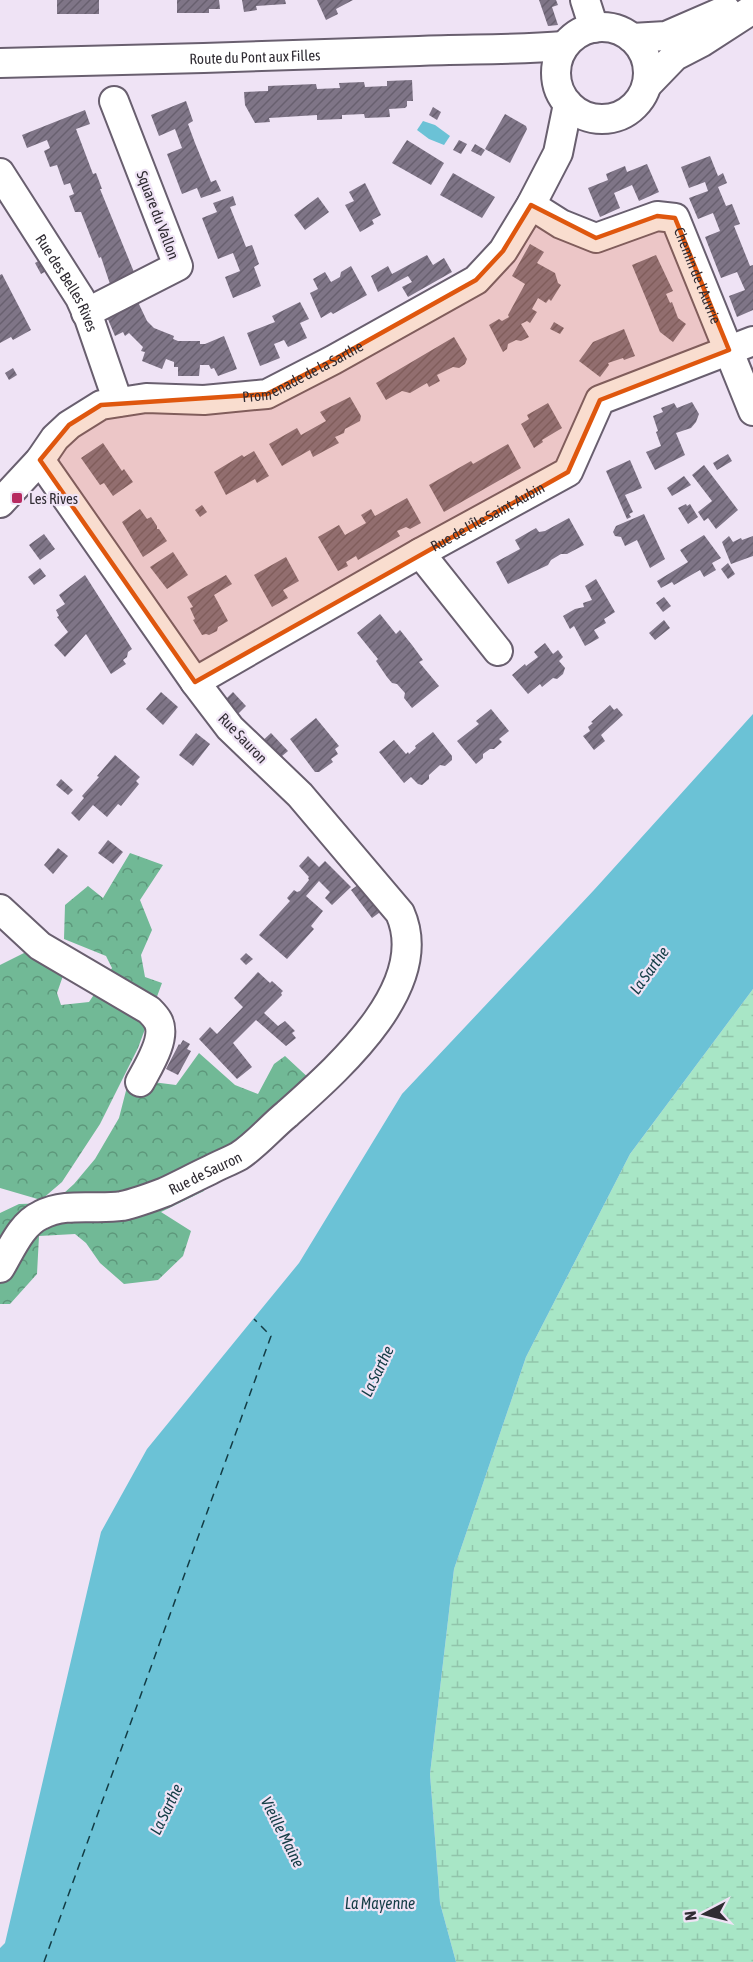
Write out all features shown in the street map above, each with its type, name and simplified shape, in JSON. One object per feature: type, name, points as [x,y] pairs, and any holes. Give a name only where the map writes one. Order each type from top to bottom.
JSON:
[{"type":"street","points":[[585,0],[594,28]]},
{"type":"street","points":[[632,38],[666,36],[752,0]]},
{"type":"street","points":[[647,85],[649,73],[640,46],[632,38],[614,28],[594,28],[578,34],[564,46],[558,61],[556,77],[560,92],[568,104],[581,114],[597,119],[610,119],[628,111],[638,102],[647,85],[675,56],[702,42],[753,9]]},
{"type":"street","name":"Route du Pont aux Filles","points":[[0,63],[218,59],[447,50],[509,50],[564,46]]},
{"type":"street","name":"Route du Pont aux Filles","points":[[509,50],[535,62],[556,77]]},
{"type":"street","name":"Square du Vallon","points":[[86,314],[178,266],[114,101]]},
{"type":"street","name":"Promenade de la Sarthe","points":[[0,503],[40,460],[55,438],[69,425],[101,405],[146,398],[204,400],[267,394],[476,280],[503,251],[531,205],[558,153],[568,104]]},
{"type":"street","name":"Promenade de la Sarthe","points":[[558,153],[597,119]]},
{"type":"street","name":"Rue des Belles Rives","points":[[0,173],[63,270],[86,314],[118,402]]},
{"type":"street","name":"Chemin de l'Auvrie","points":[[531,205],[561,224],[596,238],[657,216],[675,218],[741,346],[753,411]]},
{"type":"street","name":"Rue de l'Île Saint-Aubin","points":[[195,682],[420,553],[568,472],[600,400],[741,346]]},
{"type":"street","name":"Rue Sauron","points":[[40,460],[195,682],[231,728],[300,795],[400,913],[406,935],[405,968],[382,1015]]},
{"type":"street","points":[[420,553],[498,651]]},
{"type":"street","points":[[0,909],[40,946],[149,1010],[159,1023],[160,1035],[157,1049],[140,1082]]},
{"type":"street","name":"Rue de Sauron","points":[[0,1268],[21,1233],[41,1215],[67,1207],[122,1205],[164,1192],[239,1155],[311,1092],[382,1015]]},
{"type":"highlighted area","points":[[531,205],[596,238],[657,216],[675,218],[729,350],[600,400],[568,472],[195,682],[40,460],[69,425],[101,405],[267,394],[333,360],[476,280],[503,251]]},
{"type":"green space","points":[[130,853],[163,865],[140,900],[152,930],[141,955],[145,977],[162,983],[138,1048],[100,1124],[62,1182],[41,1200],[0,1188],[0,965],[32,949],[65,970],[57,993],[61,1005],[89,1002],[112,968],[106,956],[64,939],[65,905],[88,886],[103,898]]},
{"type":"green space","points":[[753,989],[753,1962],[456,1962],[440,1903],[430,1774],[454,1569],[526,1357],[630,1154]]},
{"type":"green space","points":[[199,1053],[235,1085],[258,1094],[274,1064],[285,1056],[312,1081],[247,1139],[206,1164],[204,1191],[161,1212],[191,1231],[183,1256],[158,1280],[124,1284],[100,1263],[86,1243],[75,1234],[39,1236],[37,1274],[10,1304],[0,1304],[0,1213],[19,1204],[53,1203],[74,1184],[95,1159],[119,1118],[129,1079],[176,1085]]},
{"type":"water","points":[[423,121],[435,125],[450,136],[444,145],[429,139],[417,130]]},
{"type":"water","points":[[753,714],[753,989],[630,1154],[526,1357],[454,1569],[430,1774],[440,1903],[456,1962],[0,1962],[0,1948],[5,1943],[101,1532],[147,1449],[299,1263],[402,1094],[594,890]]},
{"type":"building","points":[[57,0],[99,0],[99,14],[57,14]]},
{"type":"building","points":[[177,0],[219,0],[220,9],[209,9],[209,13],[177,13]]},
{"type":"building","points":[[242,0],[285,0],[286,4],[256,6],[257,10],[244,12]]},
{"type":"building","points":[[317,0],[353,0],[336,9],[338,14],[326,20]]},
{"type":"building","points":[[539,0],[556,0],[558,5],[552,7],[558,25],[548,26]]},
{"type":"building","points":[[412,80],[413,101],[407,101],[405,108],[389,109],[390,117],[365,118],[364,114],[342,115],[342,119],[317,120],[317,115],[269,118],[270,122],[255,123],[245,105],[244,92],[268,91],[268,86],[316,84],[317,89],[340,88],[339,83],[364,82],[365,87],[387,86],[387,81]]},
{"type":"building","points":[[186,101],[193,121],[188,124],[195,143],[211,182],[216,180],[221,191],[201,198],[197,188],[182,194],[167,154],[182,148],[175,129],[159,136],[151,115]]},
{"type":"building","points":[[433,107],[441,112],[437,120],[429,115]]},
{"type":"building","points":[[85,110],[90,124],[76,129],[93,174],[96,173],[102,189],[100,189],[136,277],[111,287],[101,257],[99,258],[81,212],[75,212],[69,196],[74,194],[70,183],[64,185],[57,165],[50,167],[44,151],[50,148],[47,140],[27,148],[22,135]]},
{"type":"building","points":[[505,114],[526,126],[527,129],[510,163],[485,149]]},
{"type":"building","points":[[407,140],[444,163],[431,185],[392,163]]},
{"type":"building","points":[[459,140],[467,144],[461,154],[453,150]]},
{"type":"building","points":[[475,144],[485,150],[481,156],[471,151]]},
{"type":"building","points":[[710,156],[718,176],[723,173],[727,183],[718,187],[726,206],[732,204],[740,224],[734,226],[750,266],[753,265],[753,310],[737,317],[729,296],[745,290],[737,272],[721,278],[705,237],[720,231],[713,213],[698,219],[689,198],[708,191],[705,182],[689,188],[681,167]]},
{"type":"building","points":[[647,164],[659,192],[639,201],[632,185],[614,193],[620,208],[600,217],[588,188],[608,180],[606,174],[625,166],[627,172]]},
{"type":"building","points":[[453,173],[495,197],[482,218],[440,195]]},
{"type":"building","points":[[365,183],[381,215],[372,220],[374,224],[360,232],[345,205],[354,201],[349,192]]},
{"type":"building","points":[[233,196],[236,205],[230,207],[246,247],[252,245],[259,264],[254,267],[261,286],[233,298],[225,277],[240,271],[233,253],[218,259],[202,218],[217,212],[213,203]]},
{"type":"building","points":[[318,197],[329,212],[305,230],[294,215]]},
{"type":"building","points":[[530,244],[544,252],[537,263],[555,273],[561,285],[551,301],[549,299],[546,303],[538,298],[532,309],[537,312],[530,323],[527,321],[521,324],[529,337],[508,344],[507,349],[503,352],[489,325],[499,319],[502,321],[509,317],[525,284],[512,276]]},
{"type":"building","points":[[427,255],[433,265],[444,258],[452,272],[408,297],[402,287],[412,282],[408,276],[378,292],[371,276],[388,266],[392,274]]},
{"type":"building","points":[[656,255],[673,291],[666,294],[678,318],[686,324],[673,342],[660,332],[632,265]]},
{"type":"building","points":[[42,259],[48,270],[41,274],[35,263]]},
{"type":"building","points":[[351,266],[367,295],[321,318],[310,293],[318,289],[313,279],[325,272],[331,282]]},
{"type":"building","points":[[2,274],[31,330],[13,340],[11,337],[0,343],[0,275]]},
{"type":"building","points":[[138,302],[147,321],[154,328],[174,336],[173,339],[178,341],[200,341],[200,344],[205,344],[224,336],[237,369],[218,376],[214,368],[211,369],[209,365],[200,365],[199,376],[178,376],[178,367],[174,367],[174,362],[166,359],[162,369],[142,361],[145,352],[141,351],[143,347],[129,333],[125,336],[123,332],[115,336],[107,317]]},
{"type":"building","points":[[300,302],[309,319],[300,323],[307,338],[288,347],[284,340],[274,344],[280,358],[260,366],[247,333],[275,322],[272,316]]},
{"type":"building","points":[[554,322],[564,328],[560,334],[550,329]]},
{"type":"building","points":[[624,329],[635,356],[608,363],[609,365],[600,377],[579,361],[593,342]]},
{"type":"building","points":[[454,337],[467,359],[465,364],[437,375],[440,381],[429,387],[427,383],[410,393],[402,391],[386,400],[376,383]]},
{"type":"building","points":[[13,368],[17,375],[9,380],[5,373]]},
{"type":"building","points":[[350,397],[361,416],[360,421],[335,437],[339,443],[313,457],[310,450],[282,466],[269,444],[297,428],[301,435],[326,421],[320,412]]},
{"type":"building","points":[[692,402],[699,414],[696,422],[691,428],[676,433],[685,455],[655,470],[646,452],[661,446],[653,416],[663,412],[661,408],[674,403],[677,408]]},
{"type":"building","points":[[548,403],[562,428],[542,440],[543,442],[534,448],[521,424],[529,419],[527,415]]},
{"type":"building","points":[[103,443],[122,471],[124,469],[133,482],[113,496],[104,483],[100,485],[81,458]]},
{"type":"building","points":[[508,444],[521,468],[444,512],[429,485],[471,461],[473,464]]},
{"type":"building","points":[[254,451],[269,476],[257,483],[255,479],[226,495],[214,472],[242,455],[244,457]]},
{"type":"building","points":[[728,454],[732,461],[717,470],[713,463]]},
{"type":"building","points":[[630,460],[642,488],[625,495],[633,512],[627,519],[606,471]]},
{"type":"building","points":[[704,465],[738,510],[716,529],[708,518],[704,521],[698,512],[712,501],[692,475]]},
{"type":"building","points":[[684,476],[691,485],[672,496],[667,488]]},
{"type":"building","points":[[407,498],[421,523],[410,529],[406,527],[397,531],[400,536],[358,560],[356,556],[346,562],[348,566],[338,571],[318,537],[339,525],[345,535],[366,523],[361,515],[371,509],[375,516]]},
{"type":"building","points":[[686,504],[687,506],[690,504],[698,517],[688,524],[678,508]]},
{"type":"building","points":[[202,505],[207,512],[200,517],[195,510]]},
{"type":"building","points":[[140,509],[147,519],[151,517],[167,541],[143,557],[122,522]]},
{"type":"building","points":[[644,514],[665,559],[650,568],[637,540],[625,546],[621,537],[615,536],[613,532],[616,526]]},
{"type":"building","points":[[569,518],[584,545],[567,554],[561,554],[551,560],[548,565],[508,584],[496,562],[520,549],[515,540],[536,528],[539,532],[545,531]]},
{"type":"building","points":[[44,534],[55,549],[40,560],[29,545]]},
{"type":"building","points":[[704,535],[721,558],[712,563],[716,570],[704,577],[700,570],[674,585],[672,582],[661,588],[657,581],[688,562],[680,550]]},
{"type":"building","points":[[729,536],[733,542],[753,536],[753,556],[731,564],[722,542]]},
{"type":"building","points":[[173,552],[188,575],[167,589],[150,567]]},
{"type":"building","points":[[286,557],[299,581],[283,590],[288,598],[272,607],[254,575]]},
{"type":"building","points":[[728,563],[735,574],[728,579],[721,569]]},
{"type":"building","points":[[40,568],[46,576],[34,585],[28,577]]},
{"type":"building","points":[[85,575],[132,649],[123,660],[126,664],[111,674],[86,634],[65,657],[54,645],[68,632],[57,617],[59,616],[56,610],[65,604],[59,595]]},
{"type":"building","points":[[226,575],[232,584],[214,595],[228,621],[218,627],[217,631],[209,635],[202,635],[193,620],[195,619],[190,608],[193,607],[187,597]]},
{"type":"building","points":[[596,579],[615,612],[604,619],[606,623],[594,630],[599,638],[585,646],[574,626],[570,629],[563,616],[584,607],[583,603],[592,600],[585,586]]},
{"type":"building","points":[[664,597],[671,606],[663,612],[656,603]]},
{"type":"building","points":[[380,614],[396,634],[400,630],[423,660],[419,662],[439,686],[412,708],[404,698],[405,693],[387,677],[376,661],[378,659],[357,633]]},
{"type":"building","points":[[664,620],[670,628],[655,640],[649,633]]},
{"type":"building","points":[[545,643],[553,654],[558,650],[563,657],[559,661],[565,668],[563,674],[557,679],[553,678],[542,687],[540,684],[528,694],[512,675],[538,657],[534,652]]},
{"type":"building","points":[[161,692],[178,707],[163,725],[146,709]]},
{"type":"building","points":[[233,692],[246,706],[235,717],[222,703]]},
{"type":"building","points":[[610,705],[614,710],[617,708],[623,715],[601,735],[605,741],[594,750],[583,736],[590,731],[588,727],[593,723],[591,722]]},
{"type":"building","points":[[491,709],[509,731],[499,739],[502,742],[483,754],[483,758],[476,764],[457,741],[479,724],[476,721]]},
{"type":"building","points":[[316,718],[339,746],[335,749],[338,754],[331,759],[333,762],[319,772],[315,772],[290,739]]},
{"type":"building","points":[[433,732],[452,756],[452,760],[445,766],[440,765],[422,785],[411,777],[404,783],[379,752],[394,740],[406,754],[408,752],[409,754],[416,748],[415,746]]},
{"type":"building","points":[[196,733],[210,744],[193,766],[179,755]]},
{"type":"building","points":[[271,733],[288,751],[275,762],[259,744]]},
{"type":"building","points":[[115,755],[140,777],[136,781],[139,784],[121,806],[118,804],[107,817],[93,805],[79,821],[71,813]]},
{"type":"building","points":[[61,779],[73,790],[68,795],[56,785]]},
{"type":"building","points":[[108,840],[123,852],[113,864],[98,853]]},
{"type":"building","points":[[58,848],[68,856],[53,874],[44,865]]},
{"type":"building","points":[[308,856],[319,867],[325,861],[351,887],[332,905],[325,898],[330,892],[319,881],[306,896],[323,911],[311,926],[314,929],[287,959],[259,935],[290,901],[287,898],[294,890],[300,891],[309,880],[299,866]]},
{"type":"building","points":[[362,882],[383,910],[372,918],[351,890]]},
{"type":"building","points":[[246,953],[253,959],[246,965],[240,959]]},
{"type":"building","points":[[258,972],[283,991],[282,995],[264,1013],[278,1026],[285,1021],[295,1031],[292,1033],[296,1038],[286,1046],[256,1020],[233,1043],[252,1067],[237,1079],[199,1039],[210,1027],[217,1034],[243,1007],[234,998]]},
{"type":"building","points":[[183,1040],[190,1044],[187,1049],[191,1051],[178,1075],[166,1069]]},
{"type":"ferry route","points":[[44,1962],[271,1336],[254,1319]]},
{"type":"place","name":"Les Rives","points":[[17,498]]},
{"type":"water label","name":"La Sarthe","points":[[649,970]]},
{"type":"water label","name":"La Sarthe","points":[[377,1371]]},
{"type":"water label","name":"La Sarthe","points":[[166,1809]]},
{"type":"water label","name":"Vieille Maine","points":[[283,1832]]},
{"type":"water label","name":"La Mayenne","points":[[380,1903]]}]
